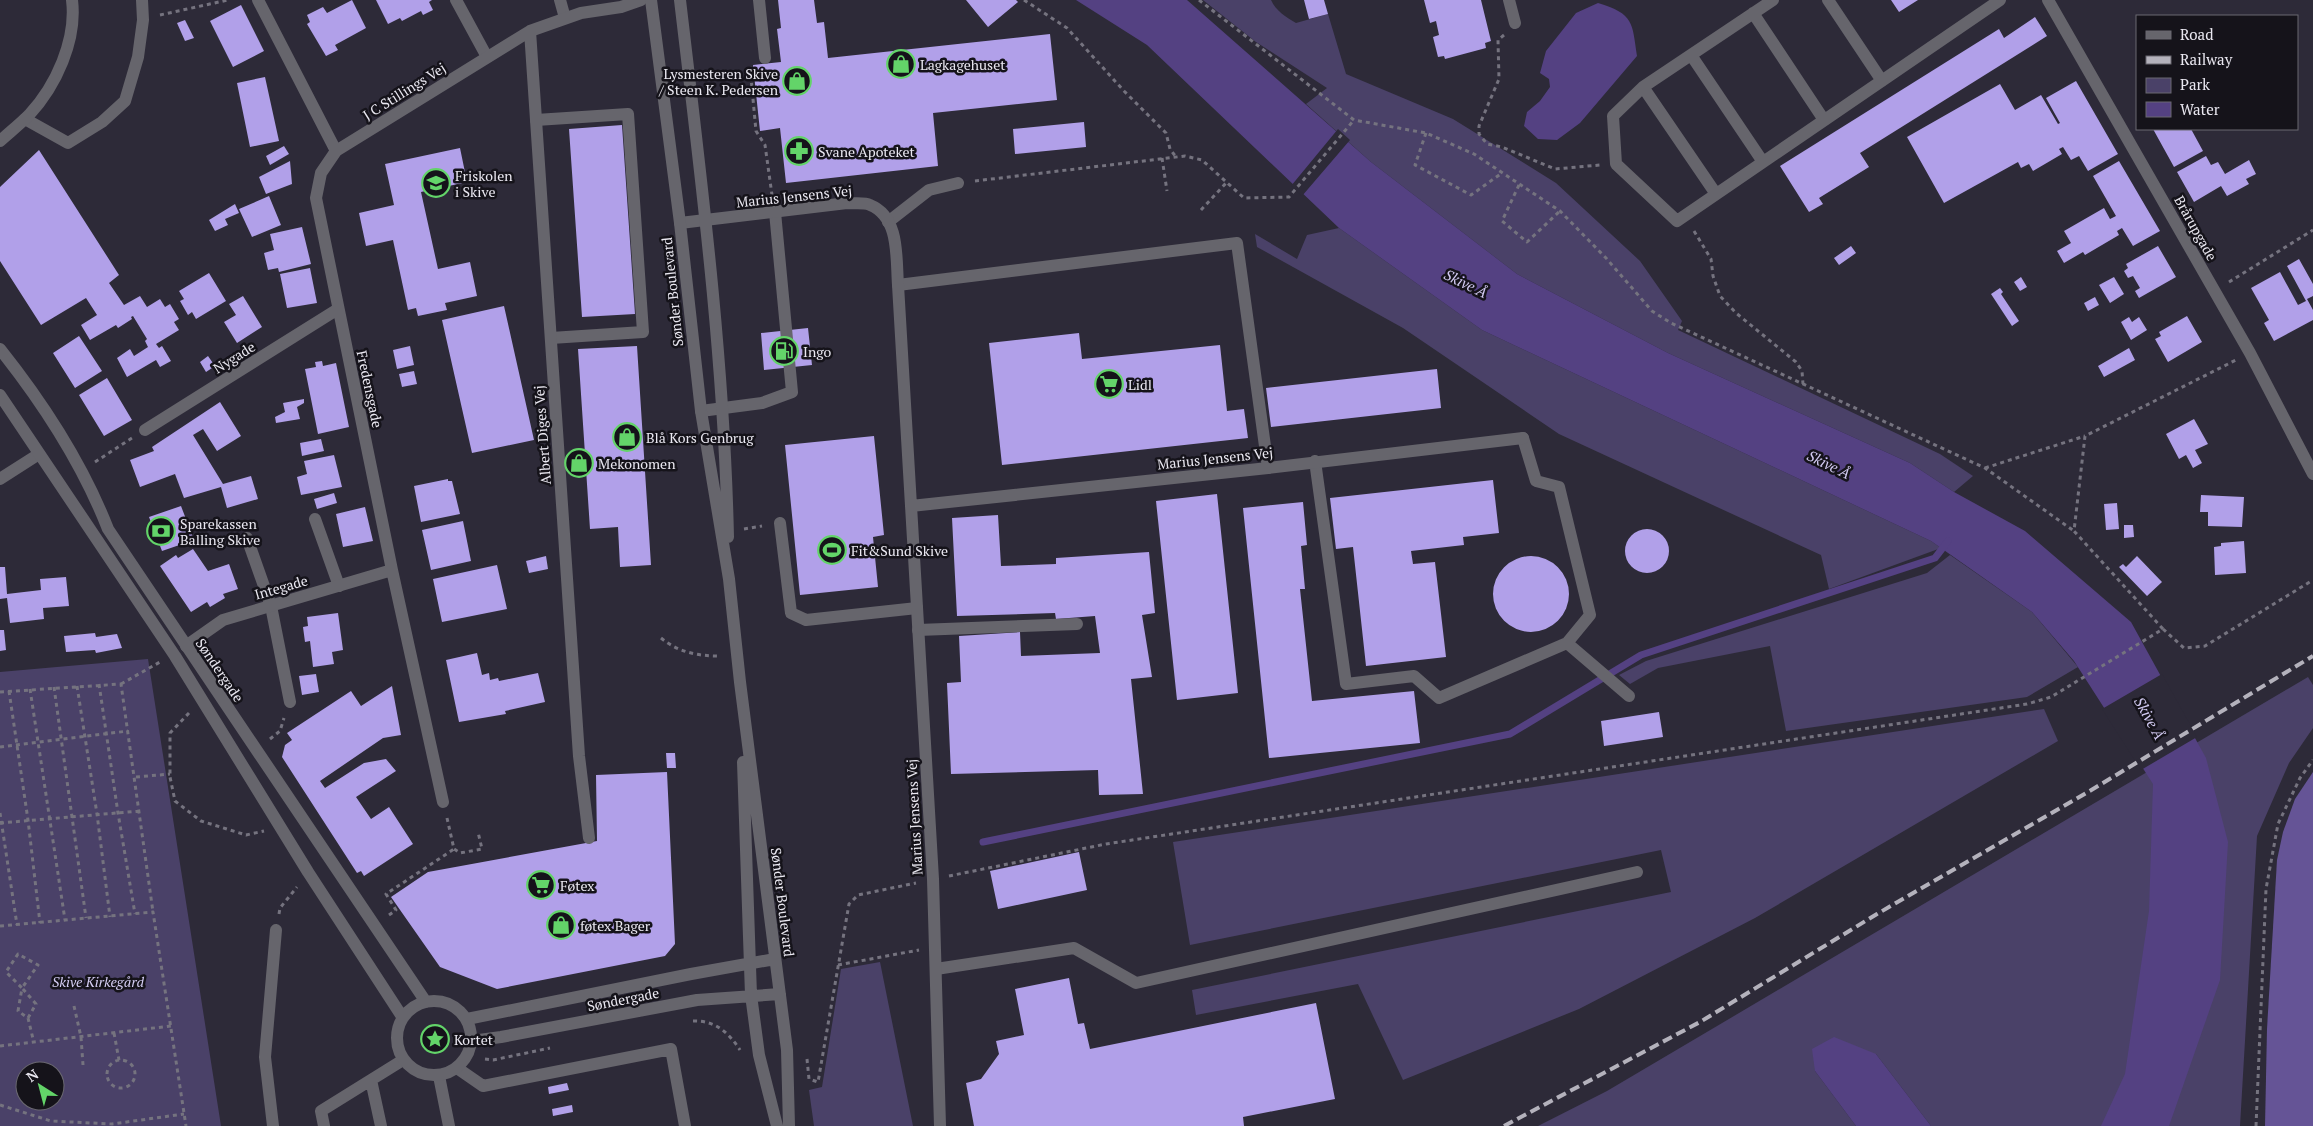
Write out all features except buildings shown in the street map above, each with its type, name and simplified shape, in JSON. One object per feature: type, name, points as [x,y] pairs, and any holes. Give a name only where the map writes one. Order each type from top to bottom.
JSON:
[{"type":"street","points":[[0,141],[25,119],[46,92],[61,65],[70,32],[72,0]]},
{"type":"street","points":[[25,119],[68,143],[102,122],[125,101],[138,57],[143,20],[142,0]]},
{"type":"street","points":[[258,0],[336,151]]},
{"type":"street","points":[[456,0],[487,57]]},
{"type":"street","points":[[560,0],[565,18]]},
{"type":"street","name":"J C Stillings Vej","points":[[336,151],[530,31],[581,12],[621,7],[641,0]]},
{"type":"street","name":"Sønder Boulevard","points":[[651,0],[680,223],[701,411],[730,579]]},
{"type":"street","name":"Sønder Boulevard","points":[[680,0],[706,220],[723,408],[730,579],[740,682],[787,1050],[790,1126]]},
{"type":"street","points":[[759,0],[766,58]]},
{"type":"street","points":[[1509,0],[1515,23]]},
{"type":"street","points":[[1773,0],[1643,87],[1613,116],[1616,164],[1677,220],[2000,0]]},
{"type":"street","points":[[1828,0],[1882,81]]},
{"type":"street","name":"Brårupgade","points":[[2048,0],[2250,353],[2313,474]]},
{"type":"street","points":[[1753,13],[1824,120]]},
{"type":"street","name":"Albert Diges Vej","points":[[530,31],[579,756],[589,838]]},
{"type":"street","points":[[1692,55],[1763,162]]},
{"type":"street","points":[[1643,87],[1716,194]]},
{"type":"street","points":[[536,120],[628,114],[639,272],[643,332],[551,338]]},
{"type":"street","name":"Fredensgade","points":[[336,151],[321,173],[316,198],[392,570],[443,802]]},
{"type":"street","points":[[888,222],[929,190],[958,183]]},
{"type":"street","name":"Marius Jensens Vej","points":[[680,223],[847,204],[870,204],[884,214],[893,230],[898,285],[933,879],[940,1126]]},
{"type":"street","points":[[701,411],[762,403],[792,392],[775,212]]},
{"type":"street","points":[[898,285],[1237,244],[1268,468]]},
{"type":"street","name":"Nygade","points":[[145,430],[338,309]]},
{"type":"street","name":"Søndergade","points":[[0,349],[60,436],[98,503],[108,529],[426,1002]]},
{"type":"street","points":[[0,396],[175,656],[308,872],[403,1018]]},
{"type":"street","name":"Marius Jensens Vej","points":[[911,506],[1268,468],[1523,438],[1536,480],[1560,487],[1590,615],[1568,643]]},
{"type":"street","points":[[0,479],[40,454]]},
{"type":"street","points":[[1315,461],[1346,684],[1414,676],[1439,698],[1568,643],[1629,696]]},
{"type":"street","points":[[315,518],[339,586]]},
{"type":"street","points":[[780,522],[791,613],[806,620],[917,608]]},
{"type":"street","points":[[247,538],[271,606],[290,702]]},
{"type":"street","name":"Integade","points":[[186,646],[222,620],[392,570]]},
{"type":"street","points":[[918,630],[1077,624]]},
{"type":"street","name":"Sønder Boulevard","points":[[740,682],[749,964],[759,1054],[777,1126]]},
{"type":"street","points":[[936,969],[1074,948],[1136,983],[1637,872]]},
{"type":"street","points":[[273,1126],[265,1057],[276,930]]},
{"type":"street","name":"Søndergade","points":[[467,1019],[775,959]]},
{"type":"street","name":"Søndergade","points":[[472,1041],[697,1000],[780,994]]},
{"type":"street","points":[[438,1001],[449,1004],[459,1010],[467,1019],[472,1041],[468,1056],[457,1068],[439,1076],[426,1075],[415,1071],[403,1060],[396,1041],[398,1029],[403,1018],[417,1005],[426,1002],[438,1001]]},
{"type":"street","points":[[457,1068],[483,1086],[670,1049],[685,1126]]},
{"type":"street","points":[[324,1126],[321,1111],[403,1060]]},
{"type":"street","points":[[439,1076],[450,1126]]},
{"type":"street","points":[[371,1080],[381,1126]]},
{"type":"path","points":[[143,20],[228,0]]},
{"type":"path","points":[[1024,0],[1066,28],[1166,133],[1170,149],[1176,157]]},
{"type":"path","points":[[1199,0],[1354,120],[1426,133],[1474,154],[1560,211],[1606,258],[1652,311],[1671,323],[1985,468],[2074,531],[2163,629],[2184,648],[2205,646],[2313,580]]},
{"type":"path","points":[[1515,23],[1498,40],[1499,79],[1479,126],[1479,134],[1487,144],[1502,147],[1555,169],[1582,165],[1616,164]]},
{"type":"path","points":[[766,58],[750,62],[756,131],[765,145],[775,212]]},
{"type":"path","points":[[958,183],[1185,156],[1202,160],[1244,198],[1289,197],[1354,120]]},
{"type":"path","points":[[1426,133],[1415,165],[1471,195],[1502,173]]},
{"type":"path","points":[[1162,158],[1167,191]]},
{"type":"path","points":[[1201,210],[1226,182]]},
{"type":"path","points":[[1519,185],[1502,221],[1527,242],[1560,211]]},
{"type":"path","points":[[1684,215],[1711,259],[1713,276],[1720,296],[1736,313],[1796,362],[1802,371],[1804,384]]},
{"type":"path","points":[[2214,291],[2313,230]]},
{"type":"path","points":[[1985,468],[2085,436],[2250,353]]},
{"type":"path","points":[[80,472],[145,430]]},
{"type":"path","points":[[2074,531],[2085,436]]},
{"type":"path","points":[[728,532],[780,522]]},
{"type":"path","points":[[818,1082],[849,904],[858,895],[1106,844],[2027,704],[2051,697],[2163,629]]},
{"type":"path","points":[[661,638],[673,648],[700,656]]},
{"type":"path","points":[[0,692],[121,684],[152,666]]},
{"type":"path","points":[[99,684],[135,914]]},
{"type":"path","points":[[121,684],[153,912],[186,1126]]},
{"type":"path","points":[[77,686],[97,814],[110,916]]},
{"type":"path","points":[[54,687],[86,918]]},
{"type":"path","points":[[30,689],[65,920]]},
{"type":"path","points":[[9,691],[28,820],[40,923]]},
{"type":"path","points":[[202,700],[170,733],[170,774],[175,801],[201,821],[246,835],[281,828]]},
{"type":"path","points":[[255,750],[280,731],[290,702]]},
{"type":"path","points":[[0,747],[128,731]]},
{"type":"path","points":[[2256,1126],[2266,889],[2278,824],[2300,778],[2313,760]]},
{"type":"path","points":[[135,777],[170,774]]},
{"type":"path","points":[[1,823],[140,811]]},
{"type":"path","points":[[0,813],[17,924]]},
{"type":"path","points":[[453,813],[446,815],[454,849],[460,854],[482,849],[478,832]]},
{"type":"path","points":[[396,910],[386,894],[454,849]]},
{"type":"path","points":[[276,930],[280,908],[308,872]]},
{"type":"path","points":[[0,926],[153,912]]},
{"type":"path","points":[[838,965],[935,947]]},
{"type":"path","points":[[28,1018],[36,1004],[22,988],[6,972],[18,954],[38,966],[22,988],[18,1011],[28,1018],[34,1042]]},
{"type":"path","points":[[74,1006],[81,1037],[83,1065]]},
{"type":"path","points":[[0,1046],[171,1026]]},
{"type":"path","points":[[114,1033],[119,1060]]},
{"type":"path","points":[[119,1060],[128,1062],[134,1069],[134,1079],[124,1088],[115,1087],[106,1077],[111,1064],[119,1060]]},
{"type":"path","points":[[0,1105],[51,1121],[112,1124],[184,1114]]},
{"type":"green space","points":[[1203,0],[1271,0],[1278,11],[1296,23],[1328,14],[1346,74],[1453,119],[1556,183],[1640,261],[1682,321],[1678,330],[1940,454],[1973,476],[1954,492],[1910,463],[1668,353],[1517,274],[1371,162],[1306,104],[1327,88],[1256,42]]},
{"type":"green space","points":[[1339,228],[1482,330],[1931,541],[1941,548],[1829,589],[1821,555],[1559,434],[1403,328],[1257,247],[1255,234],[1297,259],[1307,235]]},
{"type":"green space","points":[[1950,555],[2032,612],[2078,667],[2027,697],[1786,731],[1770,646],[1658,668],[1630,684],[1619,675],[1646,661],[1927,573]]},
{"type":"green space","name":"Skive Kirkegård","points":[[148,659],[221,1126],[0,1126],[0,672]]},
{"type":"green space","points":[[2308,677],[2313,685],[2313,728],[2289,763],[2257,836],[2240,1126],[1931,1126],[1876,1054],[1815,1071],[1856,1126],[1538,1126],[1607,1091]]},
{"type":"green space","points":[[2044,709],[2058,741],[1755,918],[1579,1009],[1403,1080],[1358,984],[1196,1015],[1192,990],[1671,892],[1661,850],[1190,945],[1173,842]]},
{"type":"green space","points":[[880,962],[913,1126],[814,1126],[809,1090],[822,1087],[841,969]]},
{"type":"shaded area","points":[[2313,772],[2313,1126],[2265,1126],[2267,1029],[2277,860],[2283,832],[2295,799]]},
{"type":"water","name":"Skive Å","points":[[1076,0],[1187,0],[1371,162],[1517,274],[1668,353],[1910,463],[1954,492],[2025,531],[2131,622],[2206,758],[2228,842],[2220,980],[2169,1126],[2101,1126],[2125,1074],[2149,911],[2153,784],[2074,661],[2032,612],[1931,541],[1482,330],[1339,228],[1147,45]]},
{"type":"water","points":[[1598,3],[1619,11],[1629,21],[1634,35],[1637,56],[1580,123],[1557,140],[1538,139],[1524,126],[1527,112],[1540,101],[1550,87],[1549,79],[1540,73],[1546,51],[1576,13]]},
{"type":"water","points":[[1834,1037],[1876,1054],[1931,1126],[1856,1126],[1815,1071],[1812,1049]]},
{"type":"pier","points":[[1338,129],[1350,140],[1302,196],[1291,186]]},
{"type":"pier","points":[[2162,674],[2197,737],[2141,770],[2102,709]]},
{"type":"waterway","points":[[983,842],[1510,734],[1641,655],[1935,558],[1948,541]]},
{"type":"railway","points":[[1504,1126],[1700,1022],[1877,914],[2093,789],[2313,656]]},
{"type":"place","name":"Lagkagehuset","points":[[901,64]]},
{"type":"place","name":"Lysmesteren Skive / Steen K. Pedersen","points":[[797,81]]},
{"type":"place","name":"Svane Apoteket","points":[[799,151]]},
{"type":"place","name":"Friskolen i Skive","points":[[436,183]]},
{"type":"place","name":"Ingo","points":[[784,351]]},
{"type":"place","name":"Lidl","points":[[1109,384]]},
{"type":"place","name":"Blå Kors Genbrug","points":[[627,437]]},
{"type":"place","name":"Mekonomen","points":[[579,463]]},
{"type":"place","name":"Sparekassen Balling Skive","points":[[161,531]]},
{"type":"place","name":"Fit&Sund Skive","points":[[832,550]]},
{"type":"place","name":"Føtex","points":[[541,885]]},
{"type":"place","name":"føtex Bager","points":[[561,925]]},
{"type":"place","name":"Kortet","points":[[435,1039]]}]
